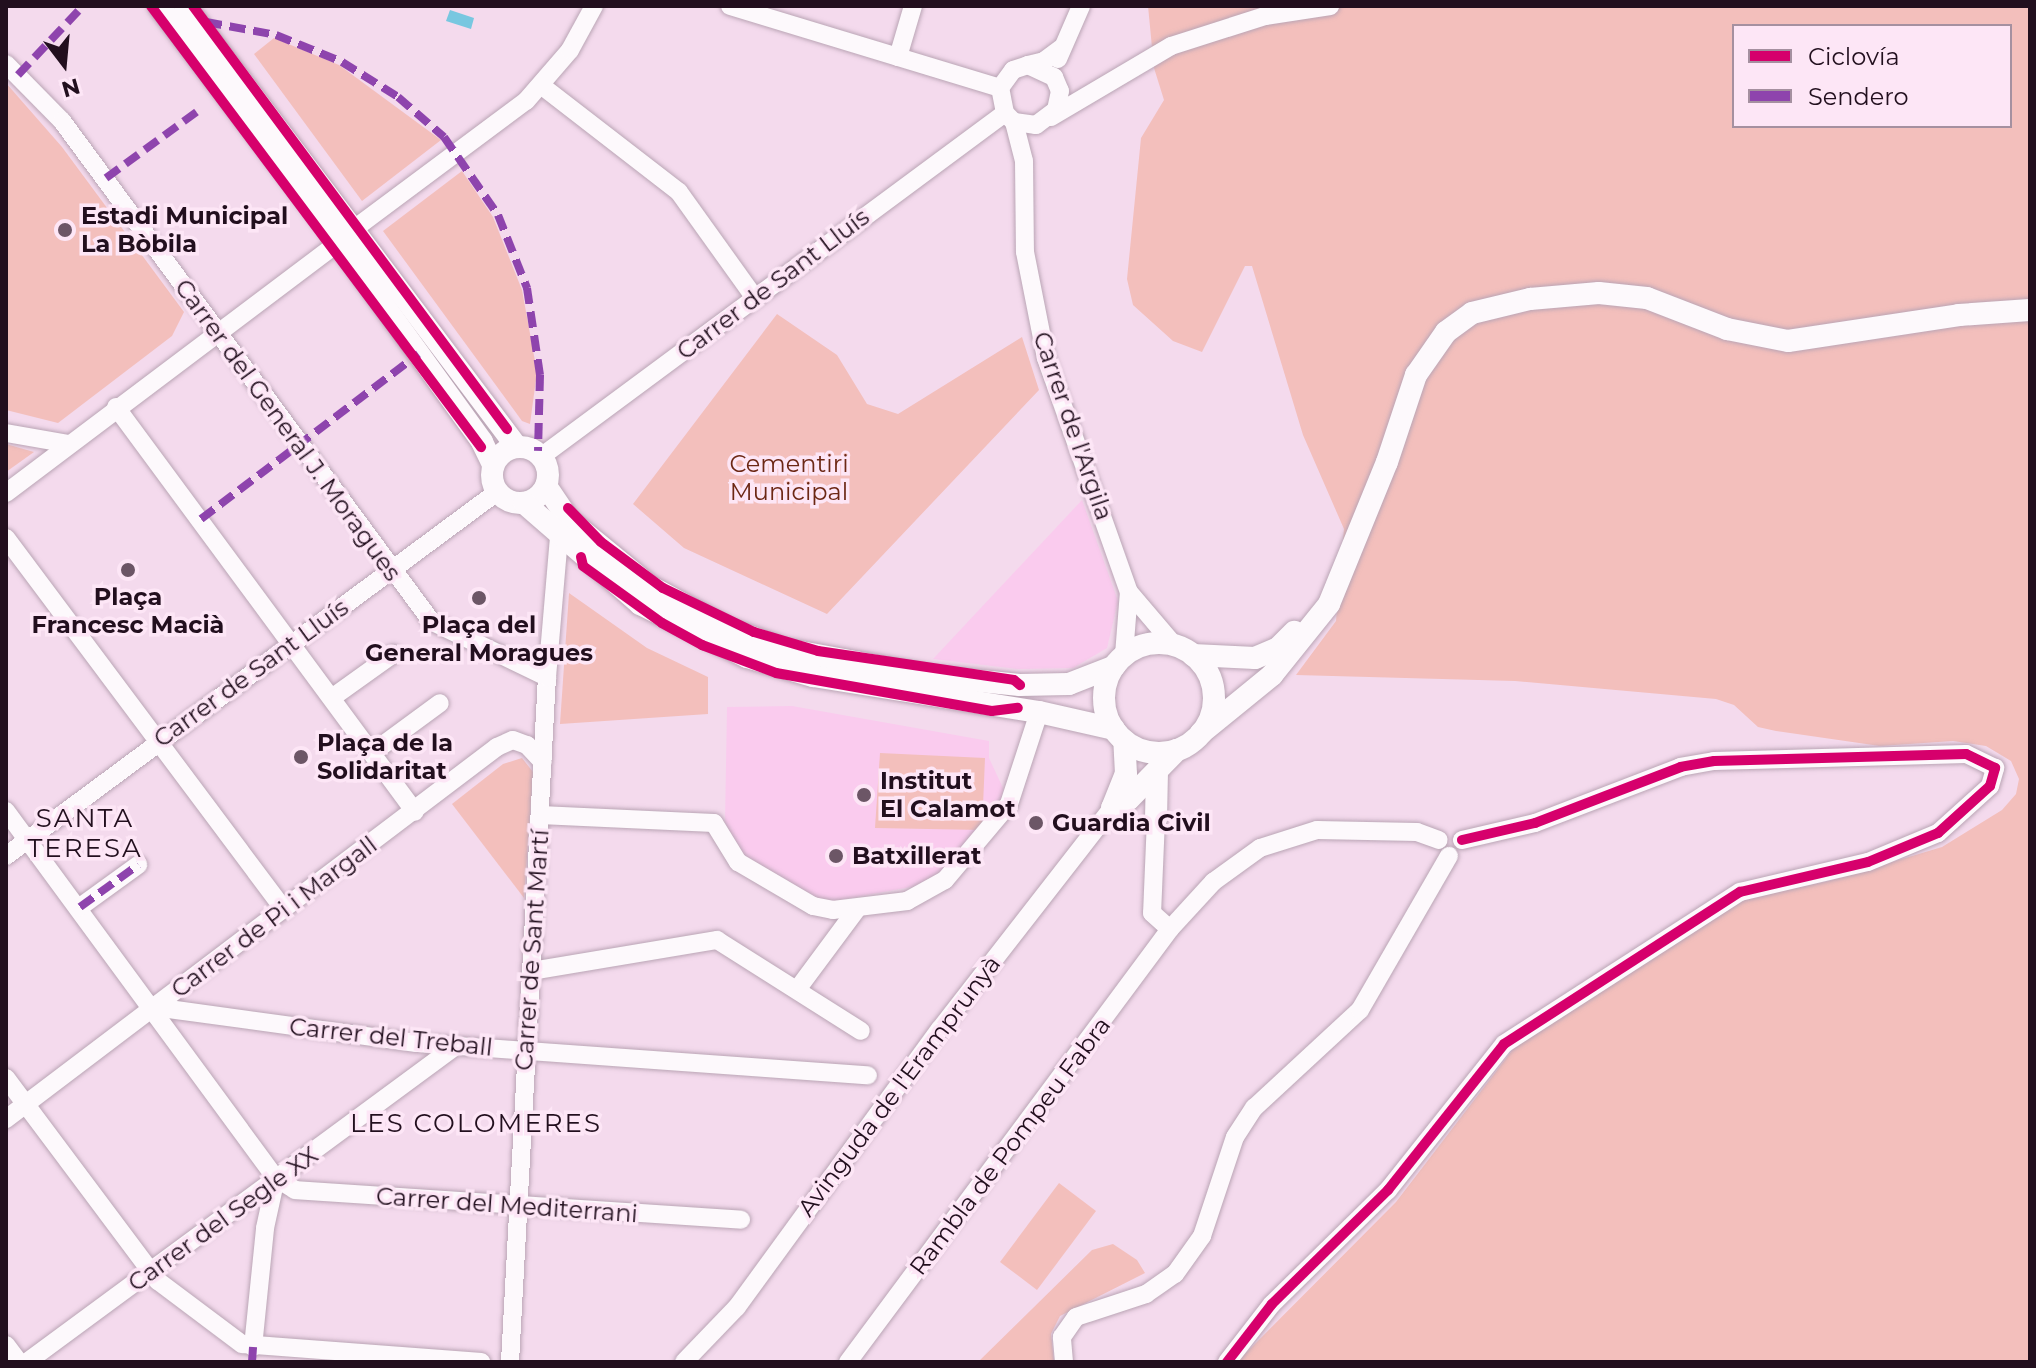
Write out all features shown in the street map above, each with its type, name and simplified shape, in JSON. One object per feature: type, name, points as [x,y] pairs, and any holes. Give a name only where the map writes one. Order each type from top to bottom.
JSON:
[{"type":"main road","points":[[159,6],[517,447],[542,456],[546,486],[569,520],[651,587],[727,628],[784,649],[931,676],[1020,685],[1069,684],[1149,644],[1238,660],[1271,653],[1307,617],[1347,539],[1408,367],[1444,319],[1471,302],[1561,284],[1628,286],[1780,333],[1957,307],[2030,302]]},
{"type":"main road","points":[[185,6],[346,236],[482,442],[493,465],[497,492],[524,503],[559,538],[640,604],[747,657],[813,676],[1039,712],[1119,735],[1149,752],[1177,750]]},
{"type":"main road","points":[[1120,804],[1177,750],[1272,675],[1323,615],[1368,513],[1416,375],[1446,332],[1472,313],[1530,299],[1599,293],[1647,298],[1739,333],[1788,341],[1986,311],[2030,310]]},
{"type":"main road","points":[[493,465],[501,454],[517,447]]},
{"type":"main road","points":[[524,503],[546,486]]},
{"type":"main road","points":[[1184,650],[1209,676],[1214,695],[1201,733]]},
{"type":"main road","points":[[1120,660],[1104,697],[1119,735],[1126,774],[1120,804]]},
{"type":"main road","points":[[1156,819],[1157,771]]},
{"type":"main road","points":[[1120,804],[1145,805],[1156,819]]},
{"type":"street","points":[[6,493],[542,86],[594,6]]},
{"type":"street","points":[[730,6],[761,10],[1000,88]]},
{"type":"street","points":[[898,57],[913,6]]},
{"type":"street","points":[[1043,121],[1060,102],[1056,80],[1061,48],[1081,6]]},
{"type":"street","points":[[1061,48],[1007,75],[1000,88],[1009,117],[1043,121],[1171,46],[1207,32],[1330,6]]},
{"type":"street","name":"Carrer del General J. Moragues","points":[[6,64],[62,121],[390,570],[431,621],[547,677]]},
{"type":"street","points":[[1028,65],[1074,94],[1089,94]]},
{"type":"street","points":[[542,86],[679,192],[755,298]]},
{"type":"street","name":"Carrer de l'Argila","points":[[1009,117],[1024,161],[1025,252],[1046,358],[1129,592],[1184,650]]},
{"type":"street","name":"Carrer de Sant Lluís","points":[[542,456],[755,298],[1009,117]]},
{"type":"street","name":"Carrer de l'Argila","points":[[1024,161],[1043,121]]},
{"type":"street","points":[[116,407],[293,642],[415,812]]},
{"type":"street","points":[[6,433],[69,444]]},
{"type":"street","name":"Carrer de Sant Lluís","points":[[6,856],[497,492]]},
{"type":"street","points":[[6,538],[284,910]]},
{"type":"street","name":"Carrer de Sant Martí","points":[[510,1362],[547,677],[559,538]]},
{"type":"street","name":"Carrer de l'Argila","points":[[1120,660],[1129,592]]},
{"type":"street","points":[[333,697],[393,654]]},
{"type":"street","points":[[372,753],[440,703]]},
{"type":"street","points":[[540,815],[714,823],[747,870],[813,906],[857,909],[907,901],[945,880],[978,846],[1009,804],[1039,712]]},
{"type":"street","name":"Carrer de Pi i Margall","points":[[6,1119],[497,747],[513,740],[527,745],[543,762]]},
{"type":"street","points":[[1064,1362],[1062,1337],[1076,1317],[1146,1294],[1175,1274],[1202,1236],[1235,1137],[1254,1108],[1360,1010],[1444,848],[1460,852],[1462,840],[1535,823],[1681,767],[1714,761],[1966,754],[1995,768],[1990,786],[1938,833],[1877,860],[1740,892],[1504,1044],[1476,1073],[1396,1182],[1263,1314],[1227,1362]]},
{"type":"street","name":"Avinguda de l'Eramprunyà","points":[[684,1362],[737,1307],[935,1037],[1120,804]]},
{"type":"street","points":[[6,811],[154,1007],[276,1178],[265,1228],[253,1347]]},
{"type":"street","points":[[1156,819],[1152,913],[1170,929]]},
{"type":"street","name":"Rambla de Pompeu Fabra","points":[[848,1362],[1170,929],[1241,859],[1276,842],[1346,829],[1417,832],[1444,848]]},
{"type":"street","points":[[80,907],[138,865]]},
{"type":"street","points":[[799,987],[857,909]]},
{"type":"street","points":[[532,971],[707,940],[726,944],[799,987],[861,1031]]},
{"type":"street","name":"Carrer del Treball","points":[[154,1007],[456,1046],[868,1075]]},
{"type":"street","name":"Carrer del Segle XX","points":[[27,1362],[456,1046]]},
{"type":"street","points":[[6,1078],[150,1271],[242,1344],[481,1362]]},
{"type":"street","name":"Carrer del Mediterrani","points":[[276,1178],[295,1190],[741,1220]]},
{"type":"street","points":[[6,1345],[19,1362]]},
{"type":"shaded area","points":[[1082,500],[1118,601],[1107,648],[1073,668],[1018,669],[933,659]]},
{"type":"shaded area","name":"Institut El Calamot","points":[[792,706],[989,741],[989,758],[1003,788],[1002,803],[969,852],[922,885],[834,901],[808,897],[741,858],[725,822],[727,707]]},
{"type":"green space","points":[[1148,6],[2030,6],[2030,1362],[1237,1362],[1396,1202],[1514,1048],[1747,898],[1829,881],[1942,847],[2002,810],[2016,794],[2019,779],[2011,761],[1986,746],[1953,741],[1880,746],[1776,731],[1758,727],[1734,705],[1716,699],[1515,681],[1296,675],[1336,621],[1344,529],[1303,435],[1252,266],[1245,266],[1202,352],[1173,341],[1133,305],[1127,279],[1141,138],[1164,100],[1154,68]]},
{"type":"green space","points":[[274,38],[339,65],[441,140],[362,201],[254,54]]},
{"type":"green space","name":"Estadi Municipal La Bòbila","points":[[6,83],[62,147],[184,312],[172,336],[58,423],[6,410]]},
{"type":"green space","points":[[462,171],[493,217],[522,290],[537,372],[530,424],[522,421],[383,231]]},
{"type":"green space","name":"Cementiri Municipal","points":[[777,314],[837,355],[867,404],[898,414],[1022,337],[1039,390],[827,614],[684,548],[633,504]]},
{"type":"green space","points":[[6,444],[34,452],[6,472]]},
{"type":"green space","points":[[569,593],[647,648],[708,677],[708,714],[560,724]]},
{"type":"green space","points":[[880,753],[985,758],[982,830],[875,828]]},
{"type":"green space","points":[[522,758],[533,772],[524,898],[452,804],[503,764]]},
{"type":"green space","points":[[1059,1183],[1096,1211],[1037,1290],[1000,1262]]},
{"type":"green space","points":[[1113,1244],[1137,1260],[1145,1273],[1060,1316],[1051,1334],[1054,1362],[978,1362],[1092,1250]]},
{"type":"water","points":[[450,10],[474,18],[471,29],[446,21]]},
{"type":"marked path","points":[[18,75],[83,6]]},
{"type":"marked path","points":[[206,22],[276,35],[342,62],[398,97],[444,137],[498,215],[527,288],[540,375],[538,451]]},
{"type":"marked path","points":[[106,178],[202,108]]},
{"type":"marked path","points":[[201,519],[418,354]]},
{"type":"marked path","points":[[80,907],[138,865]]},
{"type":"marked path","points":[[252,1362],[253,1347]]},
{"type":"cycle path","points":[[151,6],[481,447]]},
{"type":"cycle path","points":[[193,6],[507,429]]},
{"type":"cycle path","points":[[568,508],[601,542],[663,588],[754,632],[818,651],[1014,680],[1020,685]]},
{"type":"cycle path","points":[[581,557],[583,566],[662,623],[702,645],[776,673],[992,711],[1018,708]]},
{"type":"cycle path","points":[[1227,1362],[1272,1304],[1388,1190],[1504,1044],[1740,892],[1868,862],[1938,833],[1990,786],[1995,768],[1966,754],[1714,761],[1681,767],[1535,823],[1462,840]]},
{"type":"place","name":"Estadi Municipal La Bòbila","points":[[65,230]]},
{"type":"place","name":"Plaça Francesc Macià","points":[[128,570]]},
{"type":"place","name":"Plaça del General Moragues","points":[[479,598]]},
{"type":"place","name":"Plaça de la Solidaritat","points":[[301,757]]},
{"type":"place","name":"Institut El Calamot","points":[[864,795]]},
{"type":"place","name":"Guardia Civil","points":[[1036,823]]},
{"type":"place","name":"Batxillerat","points":[[836,856]]},
{"type":"district","name":"SANTA TERESA","points":[[85,834]]},
{"type":"district","name":"LES COLOMERES","points":[[476,1124]]}]
